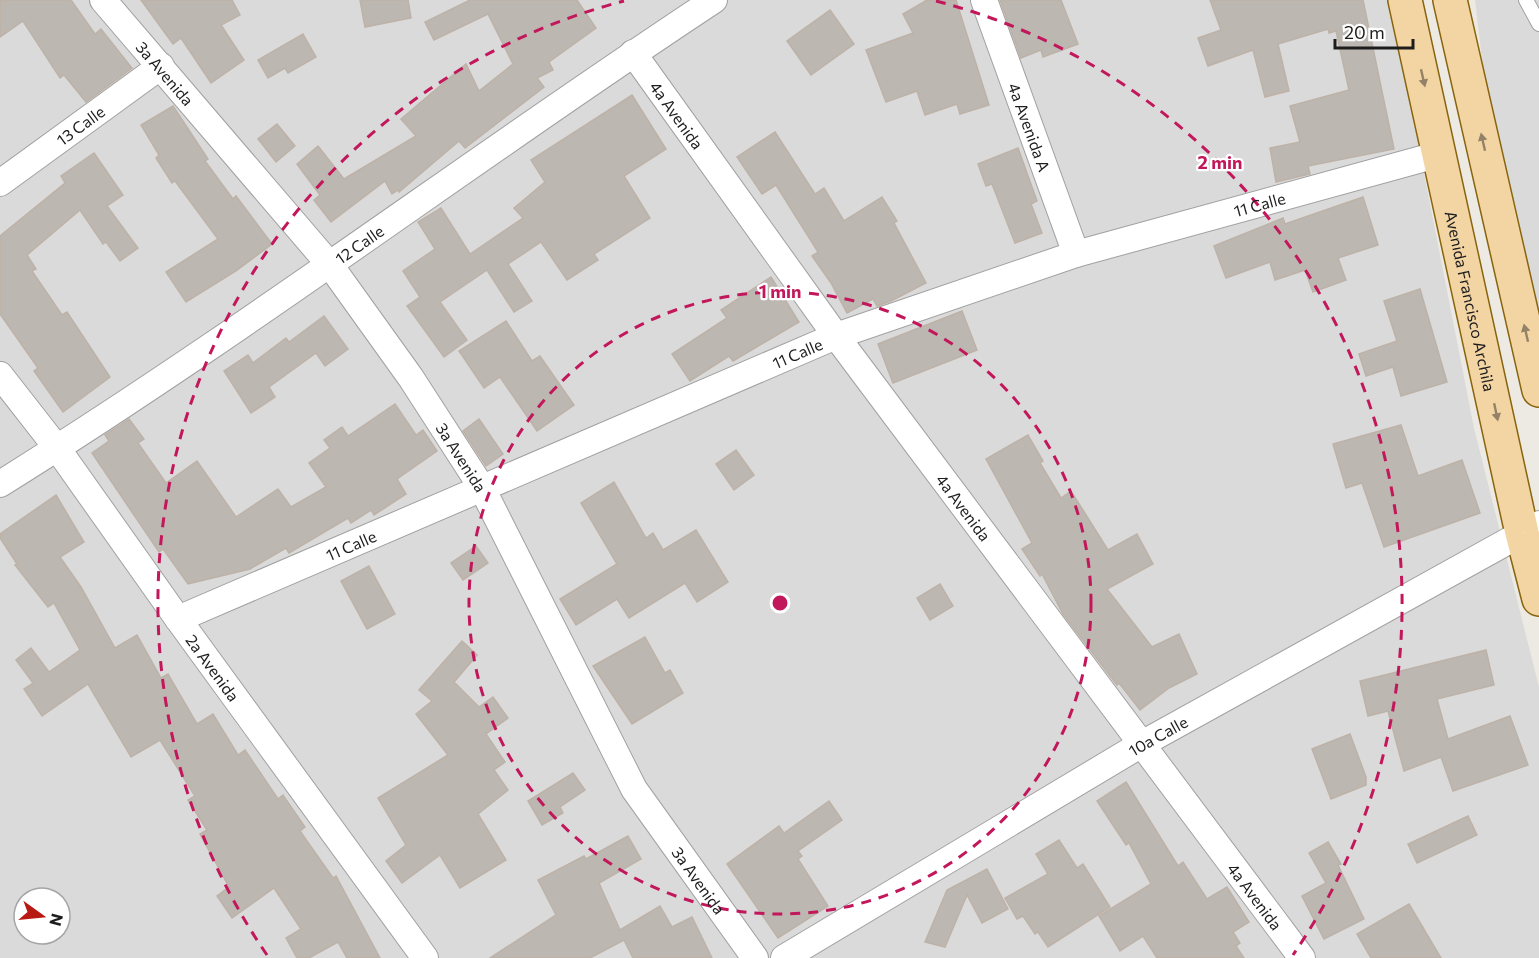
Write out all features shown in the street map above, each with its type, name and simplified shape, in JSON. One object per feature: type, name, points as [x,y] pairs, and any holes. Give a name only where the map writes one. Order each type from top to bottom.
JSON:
[{"type":"main road","name":"Avenida Francisco Archila","points":[[1405,0],[1530,529],[1539,599]]},
{"type":"main road","points":[[1450,0],[1539,390]]},
{"type":"street","name":"3a Avenida","points":[[103,0],[330,265],[411,378],[483,488],[634,789],[755,958]]},
{"type":"street","name":"12 Calle","points":[[0,484],[330,265],[633,53],[714,0]]},
{"type":"street","name":"4a Avenida A","points":[[984,0],[1076,254]]},
{"type":"street","name":"4a Avenida","points":[[633,53],[836,336],[1140,745],[1302,958]]},
{"type":"street","name":"13 Calle","points":[[0,183],[161,66]]},
{"type":"street","name":"11 Calle","points":[[178,619],[836,336],[1076,254],[1440,154]]},
{"type":"street","name":"2a Avenida","points":[[0,375],[57,448],[178,619],[425,958]]},
{"type":"street","name":"10a Calle","points":[[784,958],[1140,745],[1530,529]]},
{"type":"lane","points":[[1526,0],[1539,24]]},
{"type":"shaded area","points":[[0,0],[1390,0],[1474,428],[1539,687],[1539,958],[0,958]]},
{"type":"shaded area","points":[[1475,0],[1539,0],[1539,328],[1493,153]]},
{"type":"building","points":[[0,0],[71,0],[95,34],[101,29],[132,68],[86,102],[64,75],[60,78],[23,21],[0,37]]},
{"type":"building","points":[[141,0],[232,0],[240,15],[221,25],[244,60],[211,83],[181,38],[173,44]]},
{"type":"building","points":[[360,0],[408,0],[411,18],[365,27]]},
{"type":"building","points":[[470,0],[577,0],[596,28],[549,62],[553,70],[537,78],[544,87],[465,148],[459,141],[399,192],[398,190],[392,194],[385,181],[331,222],[314,200],[320,195],[297,164],[318,146],[344,179],[416,136],[401,119],[466,64],[479,91],[513,64],[488,14],[434,40],[425,22]]},
{"type":"building","points":[[927,0],[956,0],[989,105],[960,114],[957,104],[925,115],[917,91],[886,102],[866,50],[913,33],[903,14]]},
{"type":"building","points":[[1000,0],[1061,0],[1078,44],[1043,57],[1041,50],[1021,58]]},
{"type":"building","points":[[1210,0],[1363,0],[1394,149],[1308,166],[1310,174],[1276,182],[1270,148],[1300,142],[1290,106],[1349,90],[1336,31],[1329,33],[1328,29],[1278,44],[1289,91],[1265,97],[1253,50],[1208,66],[1198,38],[1221,30]]},
{"type":"building","points":[[830,10],[854,44],[811,75],[787,41]]},
{"type":"building","points":[[303,34],[316,57],[288,73],[285,68],[268,78],[258,60]]},
{"type":"building","points":[[632,95],[666,149],[624,176],[650,218],[594,254],[598,260],[567,280],[541,242],[508,264],[532,301],[514,312],[487,270],[440,302],[467,340],[444,357],[407,306],[420,297],[403,271],[435,249],[418,222],[441,208],[470,254],[523,218],[514,208],[545,182],[531,160]]},
{"type":"building","points":[[173,106],[208,159],[205,161],[233,199],[236,196],[272,244],[236,271],[186,302],[166,272],[218,239],[175,181],[172,183],[156,158],[159,155],[141,125]]},
{"type":"building","points":[[277,124],[295,146],[276,162],[258,139]]},
{"type":"building","points":[[775,132],[815,194],[824,188],[844,221],[882,197],[897,221],[894,223],[926,283],[891,301],[877,306],[873,299],[847,313],[831,283],[812,256],[818,252],[776,185],[762,194],[737,157]]},
{"type":"building","points":[[1018,148],[1037,201],[1031,204],[1042,233],[1015,243],[992,184],[986,186],[978,164]]},
{"type":"building","points":[[94,153],[123,195],[107,206],[138,248],[120,261],[106,242],[103,244],[80,210],[27,255],[36,269],[32,271],[62,315],[67,312],[110,377],[63,412],[34,371],[38,368],[0,314],[0,236],[65,183],[61,176]]},
{"type":"building","points":[[1363,197],[1378,245],[1338,258],[1346,280],[1313,292],[1305,270],[1275,280],[1270,262],[1226,278],[1214,246],[1283,218],[1285,224]]},
{"type":"building","points":[[771,277],[799,322],[733,361],[729,356],[690,381],[672,354],[727,318],[721,310]]},
{"type":"building","points":[[1420,289],[1447,382],[1401,396],[1393,367],[1366,376],[1359,354],[1397,341],[1384,301]]},
{"type":"building","points":[[962,311],[977,350],[893,383],[878,344]]},
{"type":"building","points":[[324,316],[348,349],[325,366],[316,353],[269,387],[275,397],[251,413],[224,371],[248,355],[253,363],[286,338],[289,342]]},
{"type":"building","points":[[506,321],[532,361],[540,356],[574,405],[537,431],[500,377],[484,388],[459,351]]},
{"type":"building","points":[[395,404],[416,435],[423,430],[437,451],[397,479],[406,494],[374,515],[371,510],[351,523],[348,518],[289,553],[286,548],[250,569],[188,584],[163,549],[159,552],[92,453],[109,441],[105,435],[129,419],[144,439],[138,443],[166,483],[197,461],[236,517],[278,489],[291,507],[326,487],[309,463],[330,448],[324,440],[342,427],[348,436]]},
{"type":"building","points":[[479,419],[503,454],[486,466],[463,431]]},
{"type":"building","points":[[1401,425],[1418,476],[1462,460],[1480,513],[1384,547],[1362,483],[1346,488],[1333,444]]},
{"type":"building","points":[[1028,435],[1043,461],[1040,463],[1061,498],[1071,491],[1108,550],[1137,534],[1153,564],[1107,589],[1152,647],[1179,634],[1197,674],[1169,688],[1140,710],[1119,683],[1117,685],[1063,614],[1042,574],[1040,576],[1022,549],[1032,543],[986,459]]},
{"type":"building","points":[[736,450],[754,475],[734,490],[716,464]]},
{"type":"building","points":[[614,482],[646,538],[653,533],[663,550],[696,530],[728,582],[697,602],[685,583],[629,618],[617,599],[576,625],[560,599],[617,564],[581,503]]},
{"type":"building","points":[[56,495],[84,542],[60,557],[81,587],[115,648],[137,635],[161,678],[168,674],[197,724],[213,714],[238,755],[245,750],[278,799],[283,795],[305,827],[300,831],[333,878],[336,876],[380,958],[347,958],[338,942],[309,958],[297,958],[286,938],[301,929],[274,888],[232,918],[217,896],[229,887],[200,834],[207,830],[188,800],[195,796],[160,740],[131,757],[88,684],[42,716],[24,689],[33,683],[16,660],[31,648],[49,672],[80,650],[54,603],[48,607],[15,565],[17,564],[0,538],[0,534]]},
{"type":"building","points":[[476,546],[488,563],[463,580],[451,563]]},
{"type":"building","points":[[369,566],[395,614],[367,629],[341,581]]},
{"type":"building","points":[[940,584],[953,606],[930,620],[917,598]]},
{"type":"building","points":[[645,637],[665,673],[670,670],[683,693],[632,724],[593,666]]},
{"type":"building","points":[[462,641],[477,655],[454,682],[479,707],[493,697],[508,718],[486,734],[505,762],[494,770],[508,790],[478,814],[506,860],[460,888],[440,855],[402,883],[386,861],[406,845],[378,798],[448,755],[416,714],[432,701],[419,690]]},
{"type":"building","points":[[1486,650],[1494,685],[1437,699],[1448,739],[1510,716],[1528,765],[1453,791],[1441,757],[1404,771],[1388,711],[1368,716],[1360,681]]},
{"type":"building","points":[[1350,734],[1366,777],[1366,785],[1331,799],[1312,749]]},
{"type":"building","points":[[573,773],[585,790],[560,807],[563,813],[542,825],[528,801]]},
{"type":"building","points":[[1126,782],[1178,866],[1183,862],[1207,899],[1227,887],[1249,922],[1233,932],[1240,943],[1236,946],[1244,958],[1157,958],[1143,936],[1120,951],[1099,916],[1151,884],[1129,843],[1126,845],[1097,801]]},
{"type":"building","points":[[829,801],[842,820],[798,851],[802,856],[798,859],[828,906],[778,938],[727,864],[779,826],[784,833]]},
{"type":"building","points":[[1468,816],[1477,835],[1417,863],[1408,844]]},
{"type":"building","points":[[628,836],[641,859],[599,883],[620,930],[660,906],[672,927],[692,917],[712,958],[633,958],[624,940],[590,958],[490,958],[556,915],[538,880],[584,856],[586,859]]},
{"type":"building","points":[[1059,840],[1077,868],[1083,864],[1110,907],[1048,947],[1038,932],[1035,934],[1023,916],[1017,919],[1005,898],[1048,874],[1036,854]]},
{"type":"building","points":[[1328,842],[1341,864],[1338,865],[1364,919],[1324,939],[1302,896],[1326,883],[1309,853]]},
{"type":"building","points":[[987,869],[1008,909],[982,923],[967,895],[945,947],[925,942],[947,890]]},
{"type":"building","points":[[1409,904],[1441,958],[1371,958],[1357,934]]}]
